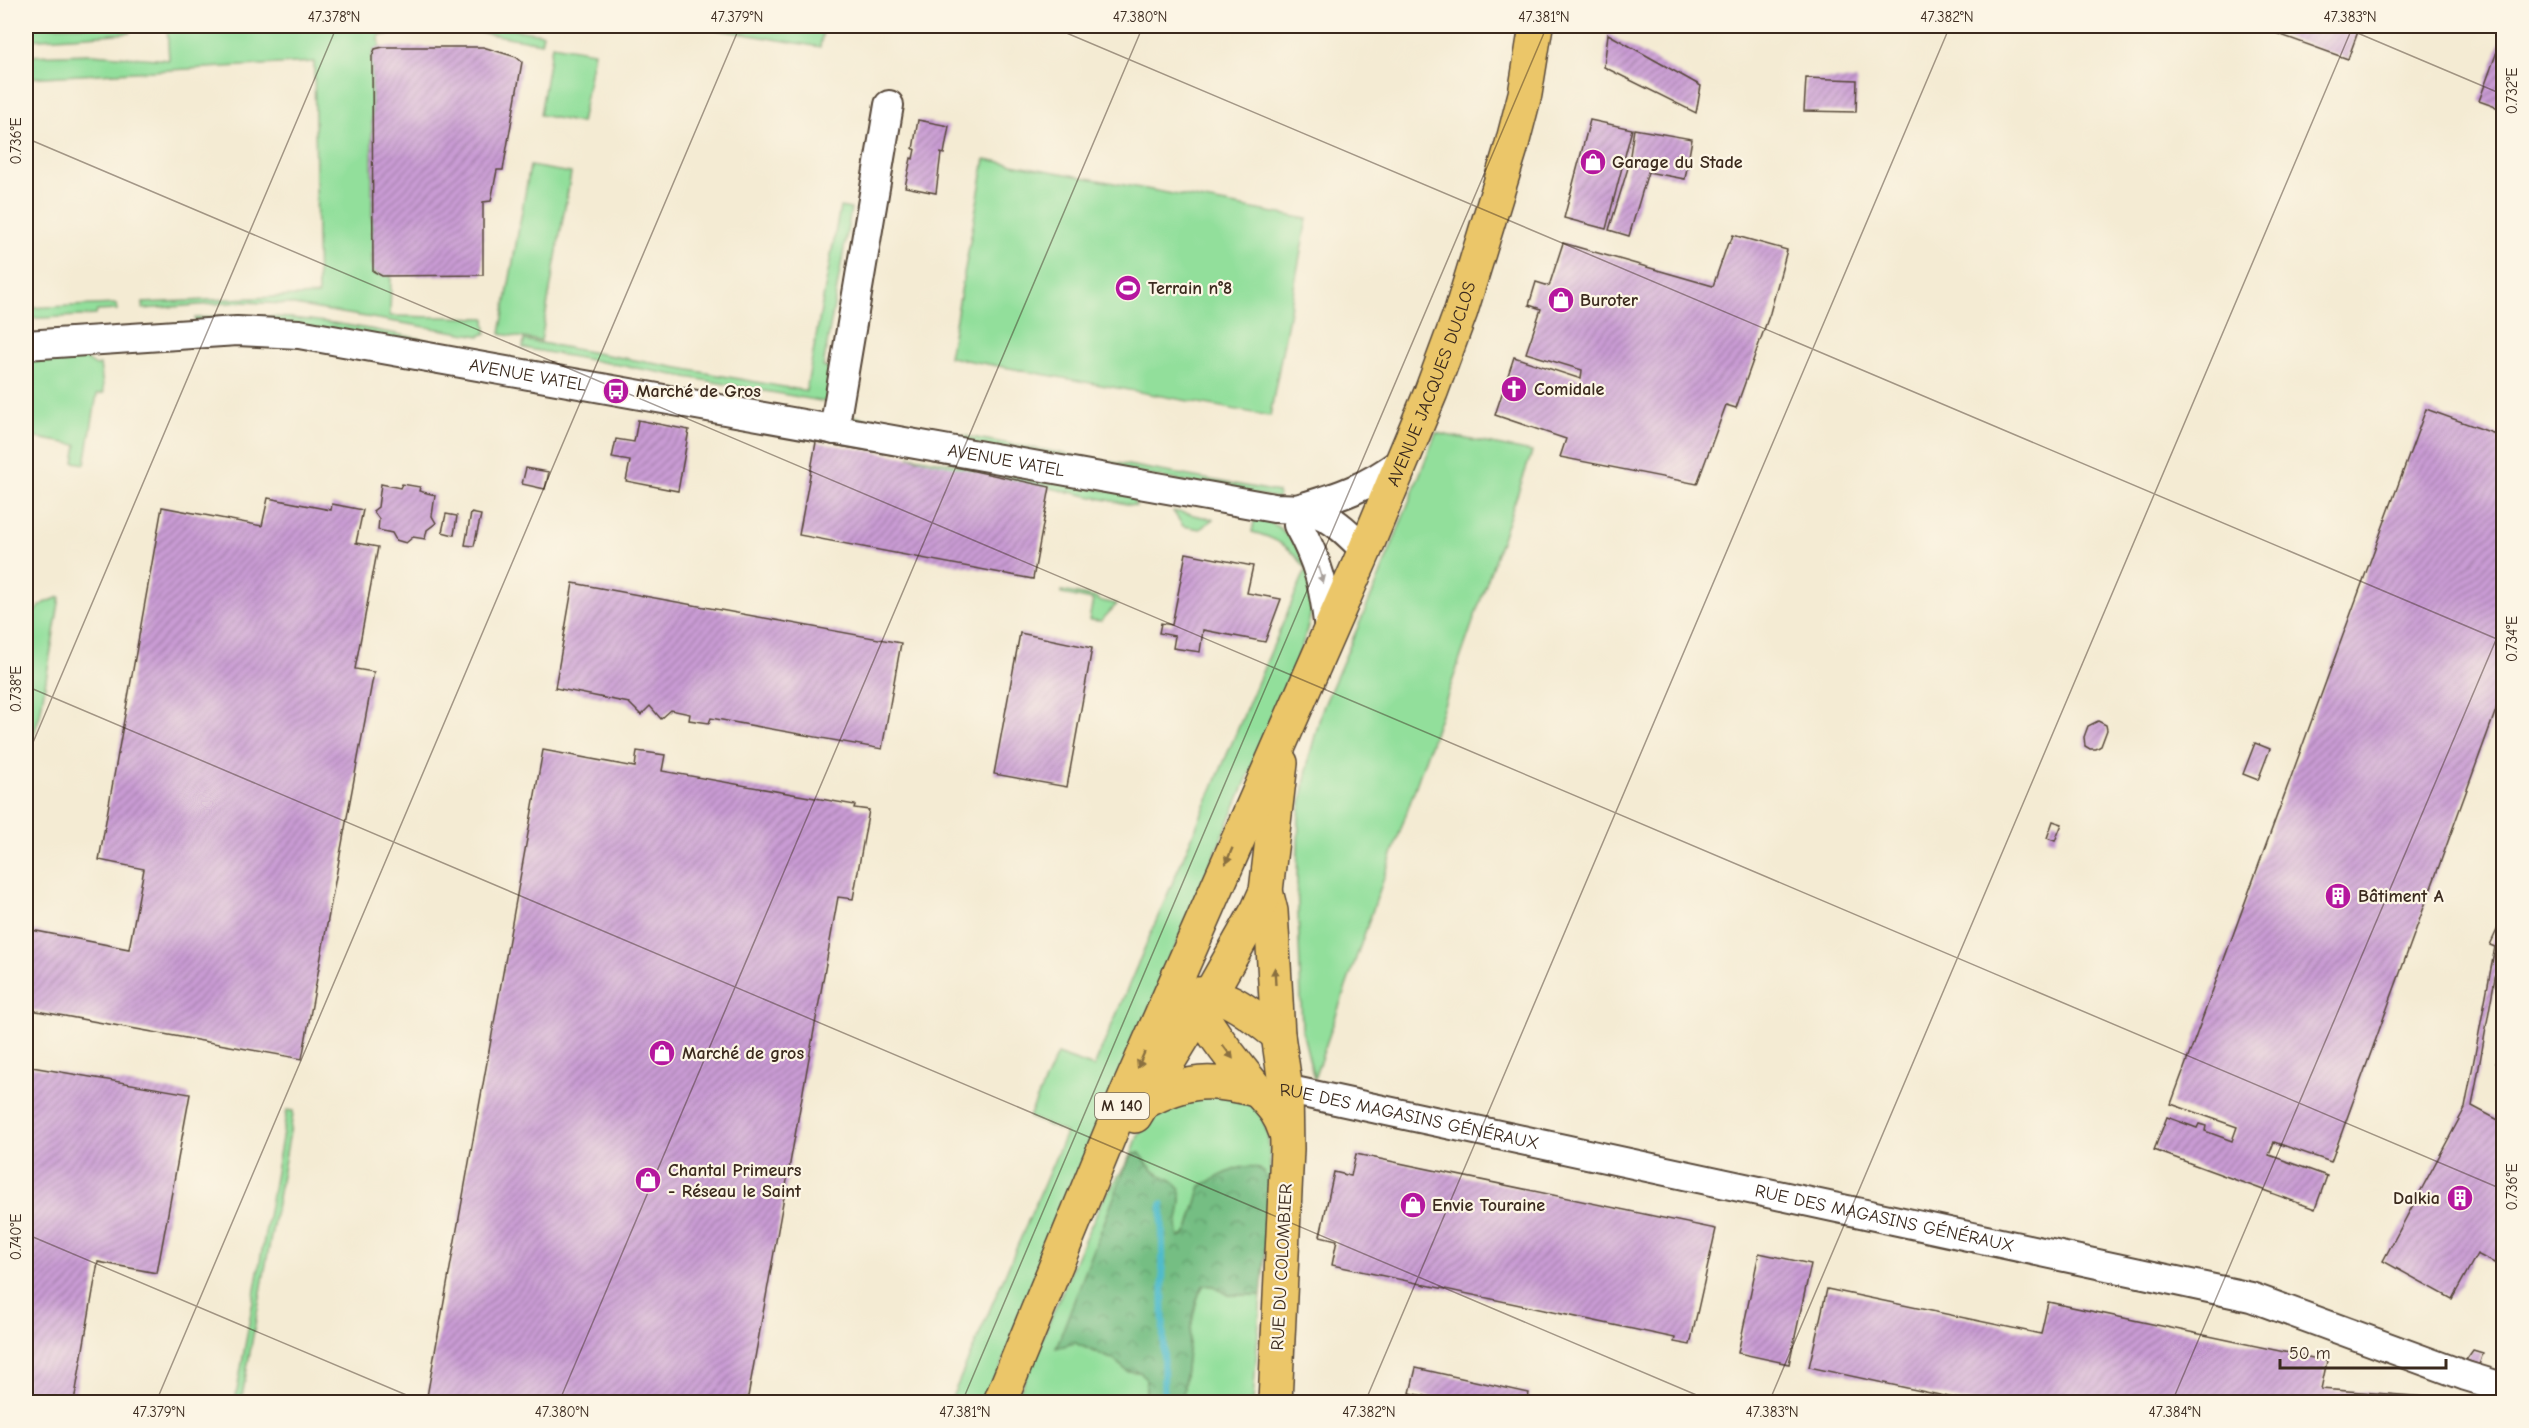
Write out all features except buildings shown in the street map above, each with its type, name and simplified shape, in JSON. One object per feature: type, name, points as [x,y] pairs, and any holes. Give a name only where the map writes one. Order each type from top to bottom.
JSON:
[{"type":"main road","name":"AVENUE JACQUES DUCLOS","points":[[1286,729],[1365,549],[1447,350],[1511,148],[1525,93],[1536,26]]},
{"type":"main road","name":"M 140","points":[[1000,1402],[1126,1095],[1258,909],[1266,891],[1286,729]]},
{"type":"main road","points":[[1272,1091],[1219,1040],[1192,1002],[1185,962],[1252,802],[1286,729]]},
{"type":"main road","name":"RUE DU COLOMBIER","points":[[1266,891],[1271,911],[1278,1035],[1272,1091],[1286,1132],[1287,1161],[1275,1402]]},
{"type":"main road","name":"M 140","points":[[1082,1206],[1143,1103],[1192,1002]]},
{"type":"main road","points":[[1192,1002],[1244,1010],[1278,1035]]},
{"type":"main road","points":[[1143,1103],[1163,1092],[1199,1081],[1272,1091]]},
{"type":"street","points":[[834,430],[890,105]]},
{"type":"street","name":"AVENUE VATEL","points":[[26,345],[237,332],[299,334],[1291,514],[1319,538],[1365,549]]},
{"type":"street","points":[[1329,630],[1324,587],[1319,569],[1291,514],[1355,491],[1401,462]]},
{"type":"street","name":"RUE DES MAGASINS GÉNÉRAUX","points":[[1272,1091],[2251,1297],[2500,1389]]},
{"type":"green space","points":[[26,26],[130,26],[130,33],[26,40]]},
{"type":"green space","points":[[167,26],[490,26],[543,34],[541,43],[466,30],[379,35],[380,48],[375,49],[372,56],[372,267],[375,274],[391,276],[390,316],[485,318],[486,333],[480,336],[288,304],[242,302],[143,309],[143,303],[318,295],[314,62],[26,78],[26,56],[92,54],[169,60]]},
{"type":"green space","points":[[697,26],[824,26],[820,47]]},
{"type":"green space","points":[[552,45],[594,52],[581,123],[540,115]]},
{"type":"green space","name":"Terrain n°8","points":[[985,159],[1307,219],[1270,416],[949,357]]},
{"type":"green space","points":[[530,166],[571,173],[541,341],[500,334]]},
{"type":"green space","points":[[840,207],[851,209],[823,367],[832,369],[826,402],[523,348],[524,340],[806,391]]},
{"type":"green space","points":[[116,304],[117,310],[97,311],[96,315],[26,319],[26,308]]},
{"type":"green space","points":[[240,316],[328,322],[474,349],[473,355],[195,325],[195,318]]},
{"type":"green space","points":[[68,355],[68,359],[84,358],[96,366],[100,365],[104,393],[97,394],[85,464],[74,462],[77,445],[26,436],[26,357]]},
{"type":"green space","points":[[853,416],[1278,492],[1278,498],[854,423]]},
{"type":"green space","points":[[1436,433],[1532,452],[1314,1079],[1302,1030],[1297,880],[1299,816],[1309,758],[1322,710],[1377,583]]},
{"type":"green space","points":[[909,456],[1132,495],[1136,506],[922,461]]},
{"type":"green space","points":[[1173,511],[1213,519],[1200,529],[1183,526]]},
{"type":"green space","points":[[1255,517],[1267,521],[1288,537],[1297,547],[1308,572],[1312,606],[1297,661],[1106,1111],[987,1402],[950,1402],[1066,1133],[1029,1117],[1057,1054],[1094,1067],[1306,569],[1283,545],[1269,537],[1252,532]]},
{"type":"green space","points":[[1062,591],[1117,604],[1101,621],[1089,620],[1093,600],[1061,594]]},
{"type":"green space","points":[[60,597],[40,715],[33,736],[26,742],[26,619],[44,603]]},
{"type":"green space","points":[[1184,1094],[1227,1096],[1240,1099],[1250,1104],[1258,1112],[1267,1134],[1270,1180],[1211,1181],[1201,1186],[1189,1227],[1185,1235],[1179,1237],[1177,1224],[1181,1196],[1179,1190],[1174,1182],[1151,1169],[1075,1343],[1114,1360],[1127,1371],[1140,1372],[1146,1377],[1146,1402],[1015,1402],[1085,1238],[1102,1202],[1130,1158],[1138,1136],[1147,1121]]},
{"type":"green space","points":[[287,1110],[293,1111],[293,1115],[241,1402],[235,1402]]},
{"type":"green space","points":[[1135,1153],[1140,1153],[1155,1172],[1173,1181],[1178,1187],[1181,1197],[1177,1226],[1179,1237],[1185,1235],[1189,1227],[1201,1186],[1222,1175],[1244,1167],[1254,1167],[1262,1171],[1268,1180],[1271,1195],[1261,1295],[1229,1295],[1214,1286],[1204,1285],[1199,1294],[1192,1322],[1182,1402],[1146,1402],[1146,1377],[1140,1372],[1127,1371],[1114,1360],[1075,1343],[1056,1348],[1122,1176],[1130,1158]]},
{"type":"green space","points":[[1204,1285],[1214,1286],[1229,1295],[1261,1295],[1253,1402],[1182,1402],[1192,1322],[1199,1294]]},
{"type":"waterway","points":[[1162,1204],[1164,1402]]},
{"type":"place","name":"Garage du Stade","points":[[1593,162]]},
{"type":"place","name":"Terrain n°8","points":[[1128,288]]},
{"type":"place","name":"Buroter","points":[[1561,300]]},
{"type":"place","name":"Comidale","points":[[1514,389]]},
{"type":"place","name":"Marché de Gros","points":[[616,391]]},
{"type":"place","name":"Bâtiment A","points":[[2338,896]]},
{"type":"place","name":"Marché de gros","points":[[662,1053]]},
{"type":"place","name":"Chantal Primeurs - Réseau le Saint","points":[[648,1180]]},
{"type":"place","name":"Dalkia","points":[[2460,1198]]},
{"type":"place","name":"Envie Touraine","points":[[1413,1205]]}]
